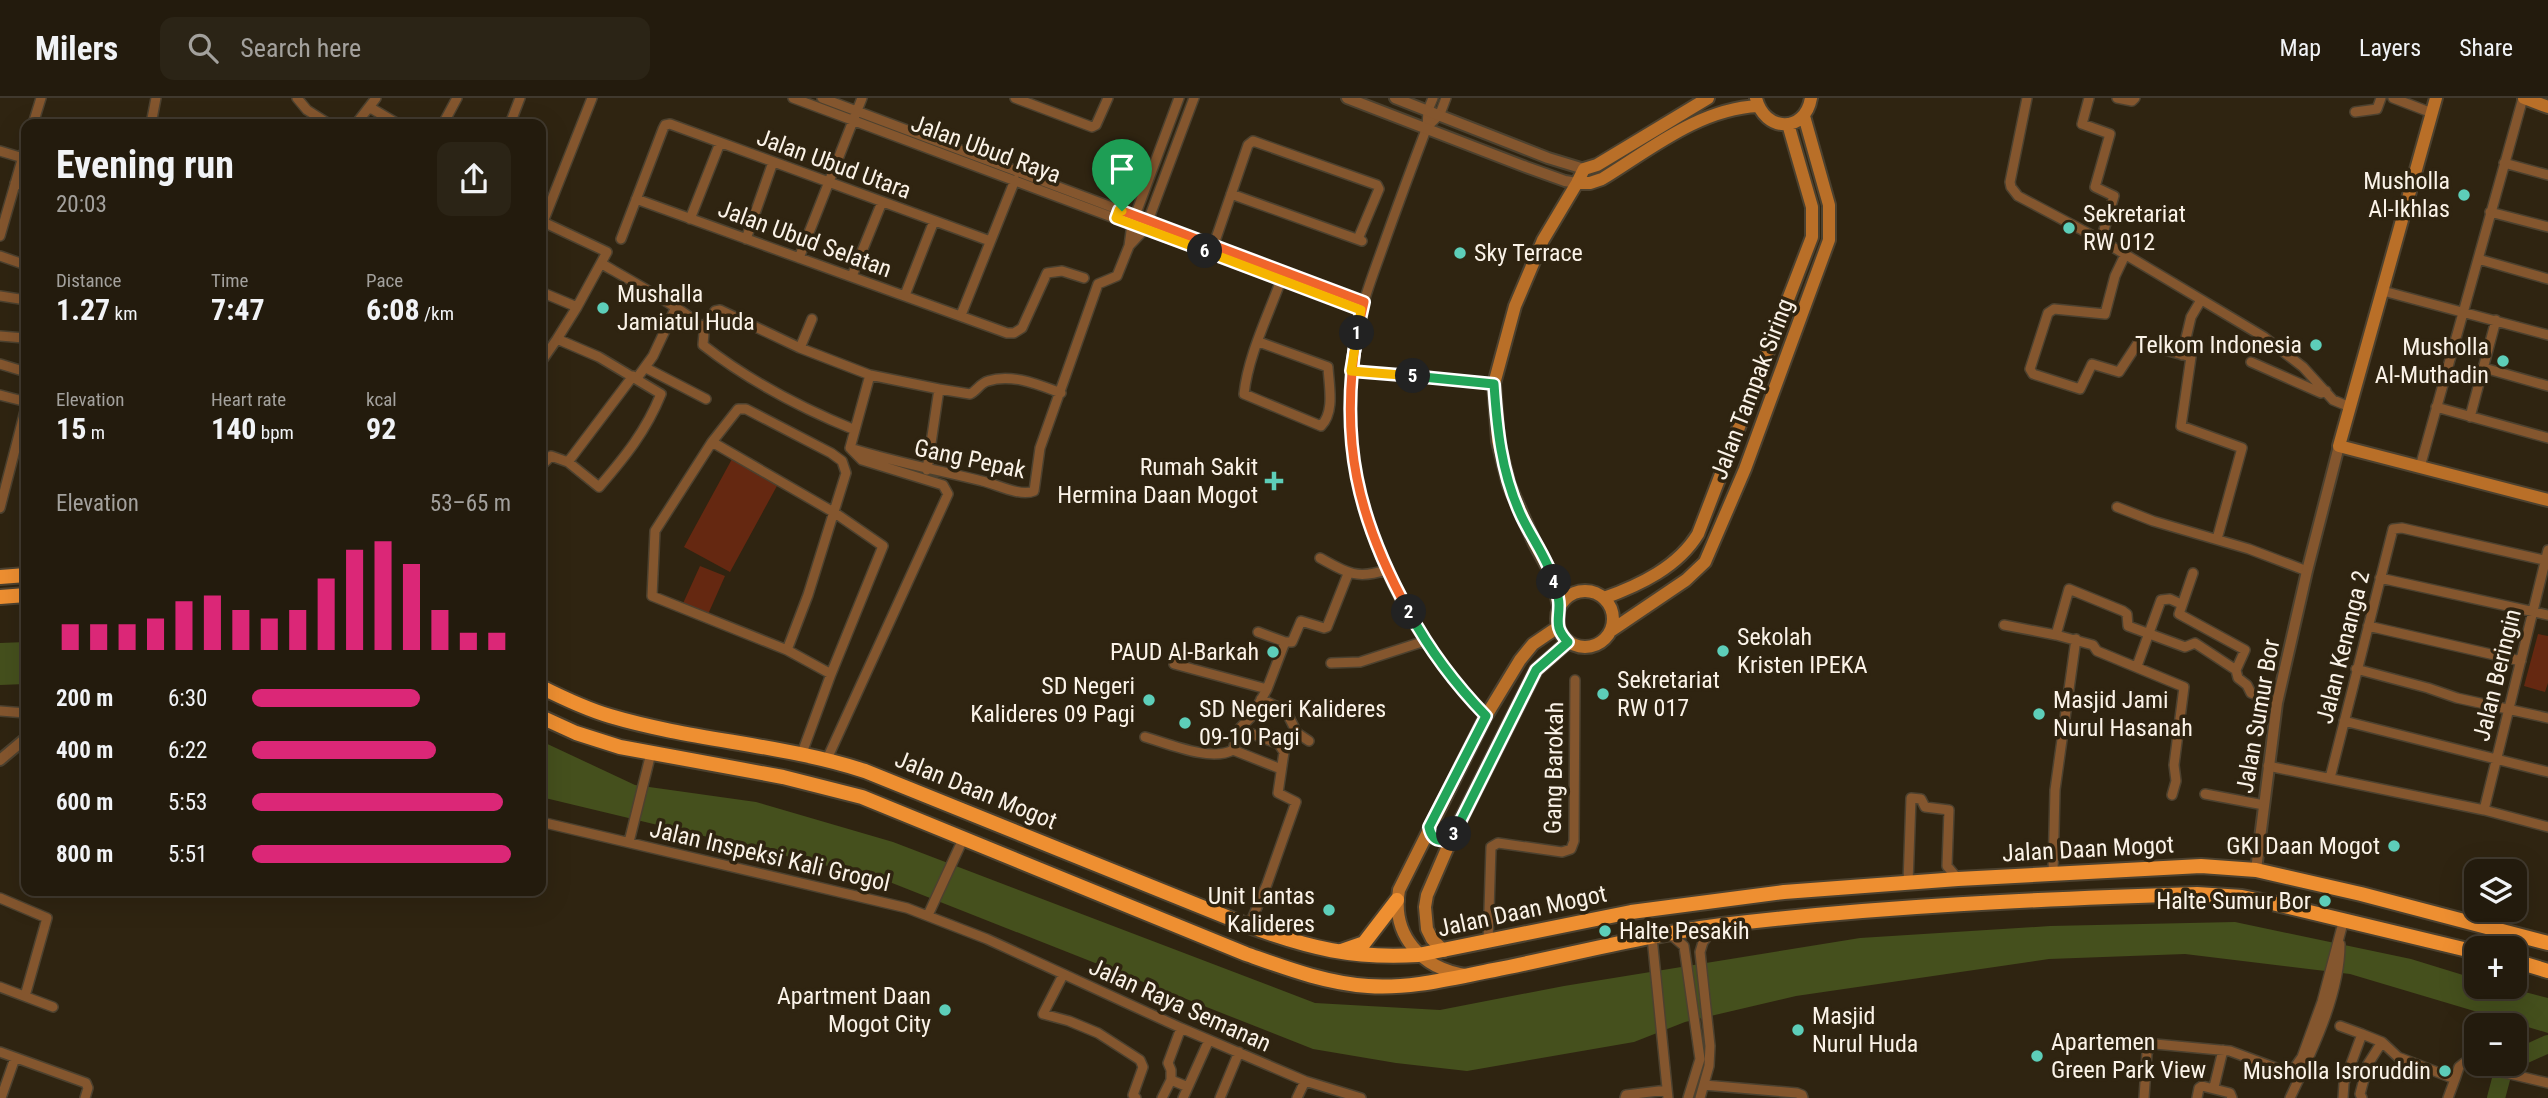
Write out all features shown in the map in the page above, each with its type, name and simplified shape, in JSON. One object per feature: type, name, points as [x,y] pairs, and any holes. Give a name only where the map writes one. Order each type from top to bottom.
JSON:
[{"type":"highway","points":[[0,577],[21,575]]},
{"type":"highway","points":[[0,597],[21,595]]},
{"type":"highway","name":"Jalan Daan Mogot","points":[[546,689],[620,719],[802,753],[888,778],[1249,926],[1332,952],[1369,957],[1444,951],[1631,912],[1784,892],[2053,873],[2201,866],[2256,870],[2361,894],[2548,943]]},
{"type":"highway","name":"Jalan Daan Mogot","points":[[546,719],[597,740],[650,756],[783,777],[841,790],[961,844],[1089,888],[1246,954],[1329,980],[1388,987],[1409,986],[1652,937],[1818,914],[2197,894],[2242,897],[2464,949]]},
{"type":"highway","points":[[1089,888],[1099,864]]},
{"type":"highway","points":[[1108,896],[1117,872]]},
{"type":"highway","points":[[1914,883],[1914,895],[1924,907]]},
{"type":"highway","points":[[1888,910],[1894,906],[1897,896],[1889,884]]},
{"type":"highway","points":[[1332,952],[1364,943],[1397,900]]},
{"type":"highway","points":[[2527,965],[2548,971]]},
{"type":"main road","points":[[1559,607],[1553,577],[1508,485],[1498,441],[1494,384],[1502,345],[1519,295],[1543,240],[1584,169],[1597,165],[1708,98]]},
{"type":"main road","points":[[1577,183],[1602,179],[1709,115],[1757,102],[1765,117],[1772,122],[1788,124],[1804,116],[1811,98]]},
{"type":"main road","name":"Jalan Sumur Bor","points":[[2339,446],[2342,403],[2383,291],[2437,98]]},
{"type":"main road","points":[[2524,98],[2548,107]]},
{"type":"main road","name":"Jalan Tampak Siring","points":[[1612,630],[1686,580],[1705,562],[1745,469],[1829,240],[1829,205],[1804,116]]},
{"type":"main road","name":"Jalan Tampak Siring","points":[[1604,598],[1635,587],[1689,549],[1698,534],[1761,376],[1813,228],[1811,200],[1788,124]]},
{"type":"main road","points":[[2339,446],[2548,500]]},
{"type":"main road","points":[[1553,577],[1574,593]]},
{"type":"main road","points":[[1590,591],[1604,598],[1613,613],[1612,630],[1606,639],[1587,648],[1568,642],[1558,626],[1557,617],[1565,598],[1574,593],[1590,591]]},
{"type":"main road","points":[[1466,975],[1440,969],[1418,955],[1405,937],[1397,900],[1402,882],[1486,716],[1520,660],[1533,644],[1558,626]]},
{"type":"main road","points":[[1444,951],[1432,939],[1427,929],[1427,895],[1452,837],[1536,670],[1568,642]]},
{"type":"main road","points":[[1429,827],[1432,837],[1437,840],[1452,837]]},
{"type":"street","points":[[35,119],[41,98]]},
{"type":"street","points":[[152,119],[156,98]]},
{"type":"street","points":[[297,98],[306,110],[321,119]]},
{"type":"street","points":[[360,119],[376,98]]},
{"type":"street","points":[[446,119],[457,98]]},
{"type":"street","points":[[512,119],[520,98]]},
{"type":"street","points":[[546,211],[592,98]]},
{"type":"street","name":"Jalan Ubud Raya","points":[[793,98],[855,116],[1363,306]]},
{"type":"street","name":"Jalan Ubud Raya","points":[[822,98],[855,116],[1015,180],[1119,215]]},
{"type":"street","points":[[799,258],[862,98]]},
{"type":"street","points":[[1015,98],[1091,127],[1096,125],[1108,98]]},
{"type":"street","points":[[1129,246],[1133,220],[1179,98]]},
{"type":"street","points":[[1129,246],[1147,225],[1194,98]]},
{"type":"street","points":[[1347,98],[1526,167],[1577,183]]},
{"type":"street","points":[[1395,98],[1548,158],[1584,169]]},
{"type":"street","points":[[1433,98],[1434,112]]},
{"type":"street","points":[[1446,98],[1434,112],[1427,127],[1363,306],[1351,371],[1352,452],[1358,488],[1374,542],[1386,570],[1425,641],[1458,688],[1486,716]]},
{"type":"street","points":[[2026,98],[2011,187],[2018,196],[2101,240],[2264,337],[2303,367],[2342,403]]},
{"type":"street","points":[[2089,98],[2082,124],[2110,134],[2095,187],[2114,196],[2101,240]]},
{"type":"street","points":[[2117,98],[2133,101],[2135,98]]},
{"type":"street","points":[[2355,112],[2377,109],[2381,98]]},
{"type":"street","points":[[2420,467],[2524,98]]},
{"type":"street","points":[[2396,99],[2432,113]]},
{"type":"street","points":[[369,107],[389,119]]},
{"type":"street","name":"Jalan Ubud Utara","points":[[636,199],[665,125],[670,124],[990,241]]},
{"type":"street","points":[[1212,249],[1231,194],[1248,145],[1253,141],[1260,141],[1377,185],[1379,189],[1360,240],[1231,194]]},
{"type":"street","points":[[690,219],[720,143]]},
{"type":"street","points":[[0,151],[21,157]]},
{"type":"street","points":[[746,239],[773,162]]},
{"type":"street","points":[[2504,163],[2548,175]]},
{"type":"street","points":[[0,236],[21,164]]},
{"type":"street","points":[[961,315],[1015,180]]},
{"type":"street","points":[[15,183],[21,185]]},
{"type":"street","points":[[621,239],[636,199]]},
{"type":"street","name":"Jalan Ubud Selatan","points":[[636,199],[961,315],[1007,334],[1022,328],[1047,273],[1062,271],[1084,278]]},
{"type":"street","points":[[852,276],[882,202]]},
{"type":"street","points":[[2490,212],[2548,228]]},
{"type":"street","points":[[905,295],[934,221]]},
{"type":"street","points":[[546,223],[607,253],[578,307],[546,355]]},
{"type":"street","name":"Gang Pepak","points":[[850,448],[927,470],[1025,493],[1034,491],[1040,448],[1098,284],[1117,276],[1129,246]]},
{"type":"street","name":"Jalan Ubud Raya","points":[[1212,249],[1281,280],[1363,306]]},
{"type":"street","points":[[2125,255],[2115,276],[2105,314],[2054,309],[2048,313],[2030,369],[2033,374],[2080,389],[2092,364],[2119,372],[2138,343],[2191,357],[2181,426],[2242,447],[2217,539]]},
{"type":"street","points":[[0,256],[21,263]]},
{"type":"street","points":[[2478,259],[2548,279]]},
{"type":"street","points":[[602,264],[676,307],[703,329]]},
{"type":"street","points":[[1259,342],[1328,367],[1330,411],[1321,426],[1244,394],[1245,381],[1281,280]]},
{"type":"street","points":[[2383,291],[2548,335]]},
{"type":"street","points":[[546,294],[578,307]]},
{"type":"street","points":[[0,296],[21,299]]},
{"type":"street","points":[[2182,355],[2192,317],[2201,300]]},
{"type":"street","points":[[568,461],[635,377],[646,368],[676,307]]},
{"type":"street","points":[[855,430],[770,390],[703,345],[703,329],[718,309],[800,348],[870,375],[970,394],[985,381],[1012,380],[1028,381],[1061,393]]},
{"type":"street","points":[[800,348],[812,319]]},
{"type":"street","points":[[2470,417],[2496,320]]},
{"type":"street","points":[[0,336],[21,338]]},
{"type":"street","points":[[546,461],[551,456],[568,461],[599,487],[634,447],[661,394],[599,357],[557,339]]},
{"type":"street","points":[[2251,362],[2321,393],[2326,391]]},
{"type":"street","points":[[0,364],[21,370]]},
{"type":"street","points":[[646,368],[706,399]]},
{"type":"street","points":[[2484,368],[2548,386]]},
{"type":"street","points":[[1351,371],[1494,384]]},
{"type":"street","points":[[827,760],[948,494],[943,485],[862,460],[852,452],[850,448],[870,375]]},
{"type":"street","points":[[927,470],[939,389]]},
{"type":"street","points":[[0,395],[21,400]]},
{"type":"street","points":[[2436,407],[2548,438]]},
{"type":"street","points":[[787,650],[835,513],[846,473],[842,461],[831,453],[743,408],[738,409],[712,442],[655,531],[652,596],[787,650],[831,674]]},
{"type":"street","points":[[0,508],[5,470],[21,420]]},
{"type":"street","points":[[712,442],[835,513],[879,542],[883,548],[802,753]]},
{"type":"street","name":"Jalan Sumur Bor","points":[[2256,870],[2275,702],[2305,570],[2339,446]]},
{"type":"street","points":[[2117,507],[2305,570]]},
{"type":"street","name":"Jalan Kenanga 2","points":[[2330,778],[2392,533],[2397,527],[2547,561]]},
{"type":"street","name":"Jalan Beringin","points":[[2484,810],[2548,550]]},
{"type":"street","points":[[1320,558],[1348,574],[1368,576],[1386,570]]},
{"type":"street","points":[[2193,573],[2179,614],[2245,650],[2236,670],[2238,678],[2247,685],[2251,693],[2275,702]]},
{"type":"street","points":[[1258,632],[1285,642],[1293,642],[1301,621],[1327,627],[1348,574]]},
{"type":"street","points":[[2380,578],[2548,615]]},
{"type":"street","points":[[2056,635],[2068,589],[2123,611],[2127,614],[2128,626],[2185,647],[2195,643],[2236,670]]},
{"type":"street","points":[[2137,666],[2161,600],[2170,599],[2181,604]]},
{"type":"street","points":[[2004,625],[2076,639],[2093,645],[2097,651],[2184,687],[2174,765],[2176,781],[2172,795]]},
{"type":"street","points":[[2368,626],[2521,661]]},
{"type":"street","points":[[2053,873],[2055,790],[2076,639]]},
{"type":"street","points":[[1331,663],[1360,662],[1425,641]]},
{"type":"street","points":[[1145,737],[1210,755],[1225,754],[1233,750],[1239,729],[1252,716],[1267,689],[1285,642]]},
{"type":"street","points":[[1174,664],[1267,689]]},
{"type":"street","points":[[2356,669],[2457,698],[2547,716]]},
{"type":"street","name":"Gang Barokah","points":[[1488,942],[1492,847],[1498,843],[1562,852],[1571,849],[1574,841],[1575,680]]},
{"type":"street","points":[[1261,699],[1286,710],[1297,733],[1309,741]]},
{"type":"street","points":[[0,711],[21,713]]},
{"type":"street","points":[[2344,721],[2548,772]]},
{"type":"street","points":[[1239,729],[1279,744],[1284,752],[1278,793],[1296,802],[1249,926]]},
{"type":"street","points":[[0,760],[21,742]]},
{"type":"street","points":[[1233,750],[1280,769]]},
{"type":"street","points":[[629,840],[650,756]]},
{"type":"street","points":[[2268,766],[2484,810],[2548,827]]},
{"type":"street","points":[[2205,794],[2264,805]]},
{"type":"street","points":[[1914,883],[1911,798],[1921,799],[1925,807],[1949,810],[1947,866],[1958,879]]},
{"type":"street","name":"Jalan Inspeksi Kali Grogol","points":[[546,823],[629,840],[930,912],[987,939]]},
{"type":"street","points":[[930,912],[961,844]]},
{"type":"street","points":[[0,898],[47,918],[25,996]]},
{"type":"street","points":[[2290,1098],[2308,1060],[2329,990],[2333,955],[2344,919]]},
{"type":"street","points":[[1700,1098],[1710,1058],[1700,952],[1709,933],[1717,926]]},
{"type":"street","points":[[1670,934],[1684,946],[1699,1040],[1700,1059],[1688,1098]]},
{"type":"street","points":[[1625,1098],[1626,1095],[1667,1094],[1652,937]]},
{"type":"street","name":"Jalan Raya Semanan","points":[[987,939],[1181,1028],[1305,1081],[1341,1096],[1361,1098]]},
{"type":"street","points":[[1063,975],[1043,1014],[1098,1032],[1140,1060],[1143,1067],[1133,1095],[1136,1098]]},
{"type":"street","points":[[0,987],[53,1007]]},
{"type":"street","points":[[2144,1098],[2147,1053],[2151,1045],[2223,1050],[2284,1071],[2293,1070],[2302,1058],[2329,990]]},
{"type":"street","points":[[2340,1026],[2382,1042],[2398,1057],[2455,1079]]},
{"type":"street","points":[[1163,1098],[1171,1080],[1168,1061],[1181,1028]]},
{"type":"street","points":[[2343,1098],[2344,1083],[2362,1034]]},
{"type":"street","points":[[1183,1098],[1209,1040]]},
{"type":"street","points":[[2362,1098],[2360,1094],[2368,1064],[2382,1042]]},
{"type":"street","points":[[2214,1087],[2223,1050]]},
{"type":"street","points":[[0,1052],[86,1083],[88,1088],[85,1098]]},
{"type":"street","points":[[1220,1098],[1239,1052]]},
{"type":"street","points":[[1,1098],[15,1058]]},
{"type":"street","points":[[2448,1098],[2459,1067],[2464,1063],[2548,1083]]},
{"type":"street","points":[[1171,1080],[1188,1087]]},
{"type":"street","points":[[1297,1098],[1305,1081]]},
{"type":"street","points":[[1704,1085],[1771,1095],[1800,1094],[1803,1098]]},
{"type":"street","points":[[1315,1098],[1320,1087]]},
{"type":"street","points":[[2197,1098],[2199,1088],[2214,1087],[2230,1093],[2232,1098]]},
{"type":"shaded area","points":[[732,459],[778,484],[730,572],[684,547]]},
{"type":"shaded area","points":[[700,566],[725,576],[705,621],[680,610]]},
{"type":"shaded area","points":[[2538,634],[2548,636],[2548,683],[2545,692],[2524,686]]},
{"type":"shaded area","points":[[21,642],[21,684],[0,685],[0,643]]},
{"type":"shaded area","points":[[546,743],[635,785],[756,802],[893,842],[1315,1003],[1440,1010],[1564,986],[1860,938],[2050,926],[2235,922],[2411,959],[2464,975],[2464,999],[2527,999],[2527,992],[2548,998],[2548,1033],[2527,1027],[2527,1013],[2481,1013],[2350,974],[2185,954],[2049,959],[1796,996],[1685,1022],[1634,1042],[1467,1071],[1396,1063],[1313,1049],[882,879],[546,798]]},
{"type":"waterway","points":[[2527,1054],[2548,1044]]},
{"type":"waterway","points":[[2496,1098],[2502,1076]]},
{"type":"place","name":"Musholla Al-Ikhlas","points":[[2464,195]]},
{"type":"place","name":"Sekretariat RW 012","points":[[2069,228]]},
{"type":"place","name":"Sky Terrace","points":[[1460,253]]},
{"type":"place","name":"Mushalla Jamiatul Huda","points":[[603,308]]},
{"type":"place","name":"Telkom Indonesia","points":[[2316,345]]},
{"type":"place","name":"Musholla Al-Muthadin","points":[[2503,361]]},
{"type":"place","name":"Rumah Sakit Hermina Daan Mogot","points":[[1274,481]]},
{"type":"place","name":"Sekolah Kristen IPEKA","points":[[1723,651]]},
{"type":"place","name":"PAUD Al-Barkah","points":[[1273,652]]},
{"type":"place","name":"Sekretariat RW 017","points":[[1603,694]]},
{"type":"place","name":"SD Negeri Kalideres 09 Pagi","points":[[1149,700]]},
{"type":"place","name":"Masjid Jami Nurul Hasanah","points":[[2039,714]]},
{"type":"place","name":"SD Negeri Kalideres 09-10 Pagi","points":[[1185,723]]},
{"type":"place","name":"GKI Daan Mogot","points":[[2394,846]]},
{"type":"place","name":"Halte Sumur Bor","points":[[2325,901]]},
{"type":"place","name":"Unit Lantas Kalideres","points":[[1329,910]]},
{"type":"place","name":"Halte Pesakih","points":[[1605,931]]},
{"type":"place","name":"Apartment Daan Mogot City","points":[[945,1010]]},
{"type":"place","name":"Masjid Nurul Huda","points":[[1798,1030]]},
{"type":"place","name":"Apartemen Green Park View","points":[[2037,1056]]},
{"type":"place","name":"Musholla Isroruddin","points":[[2445,1071]]},
{"type":"route","points":[[1122,211],[1119,210],[1116,218],[1361,310],[1351,371],[1494,384],[1498,441],[1508,485],[1553,577],[1559,607],[1558,626],[1568,642],[1536,670],[1452,837],[1447,840],[1432,837],[1429,827],[1486,716],[1458,688],[1425,641],[1386,570],[1366,517],[1352,452],[1351,416],[1351,371],[1364,302],[1122,211]]}]
